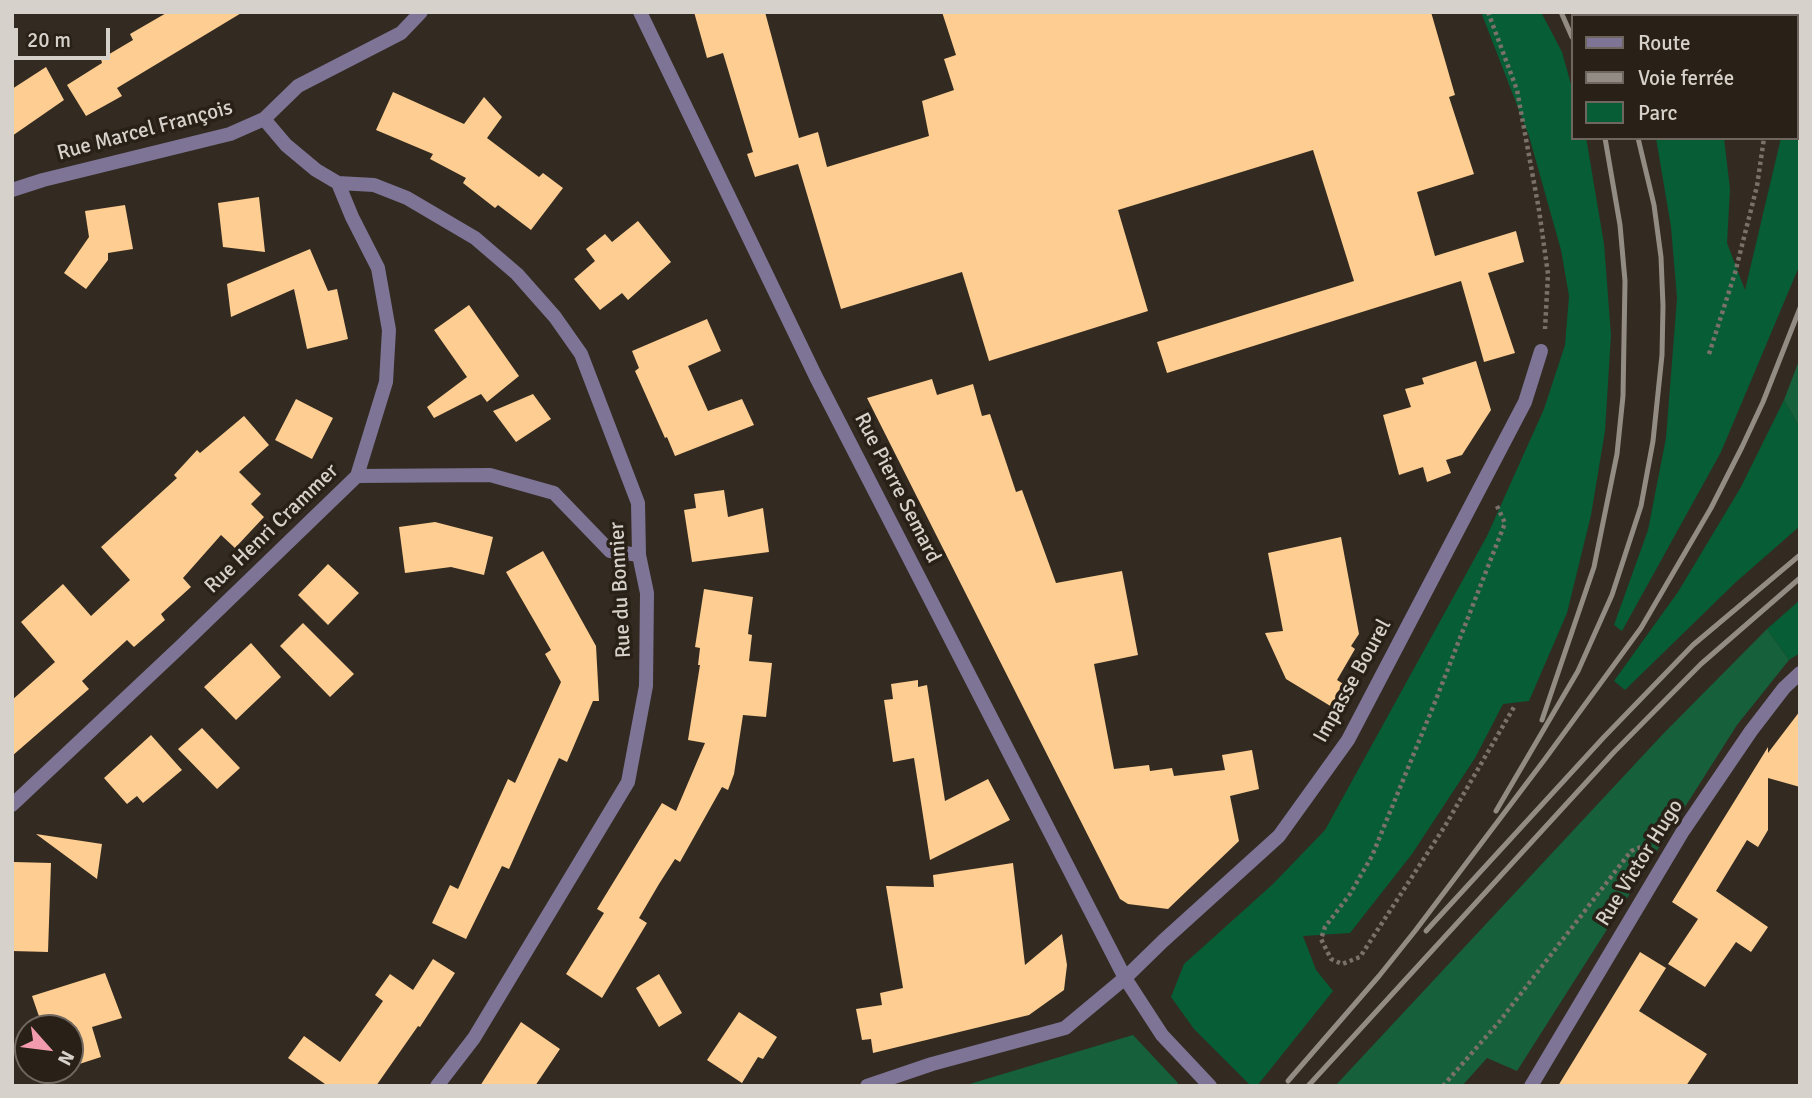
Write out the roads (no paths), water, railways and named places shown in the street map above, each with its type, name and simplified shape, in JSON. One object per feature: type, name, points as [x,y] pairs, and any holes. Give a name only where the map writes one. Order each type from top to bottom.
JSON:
[{"type":"street","name":"Rue Marcel François","points":[[12,190],[230,134],[264,119],[298,86],[401,33],[421,12]]},
{"type":"street","name":"Rue Pierre Semard","points":[[640,12],[816,377],[1125,978],[1161,1035],[1210,1086]]},
{"type":"street","points":[[264,119],[286,145],[316,170],[338,183]]},
{"type":"street","name":"Rue Henri Crammer","points":[[12,805],[357,476],[386,382],[389,330],[378,268],[338,183]]},
{"type":"street","name":"Rue du Bonnier","points":[[338,183],[374,186],[407,198],[475,238],[517,274],[555,317],[581,354],[638,503],[639,555],[647,593],[646,686],[628,782],[474,1038],[437,1086]]},
{"type":"street","name":"Impasse Bourel","points":[[867,1086],[932,1064],[1065,1028],[1125,978],[1279,836],[1348,740],[1525,402],[1541,351]]},
{"type":"street","points":[[357,476],[490,475],[554,493],[610,551],[639,555]]},
{"type":"street","name":"Rue Victor Hugo","points":[[1531,1086],[1683,831],[1751,731],[1784,688],[1800,673]]},
{"type":"railway","points":[[1561,12],[1570,32]]},
{"type":"railway","points":[[1542,720],[1594,567],[1617,454],[1623,396],[1625,281],[1620,225],[1605,140]]},
{"type":"railway","points":[[1496,811],[1578,671],[1612,595],[1641,506],[1653,441],[1662,355],[1663,306],[1661,257],[1654,205],[1638,140]]},
{"type":"railway","points":[[1288,1081],[1415,931],[1641,628],[1711,508],[1742,447],[1800,308]]},
{"type":"railway","points":[[1426,931],[1604,737],[1693,645],[1800,555]]},
{"type":"railway","points":[[1308,1086],[1614,752],[1701,664],[1800,578]]}]
